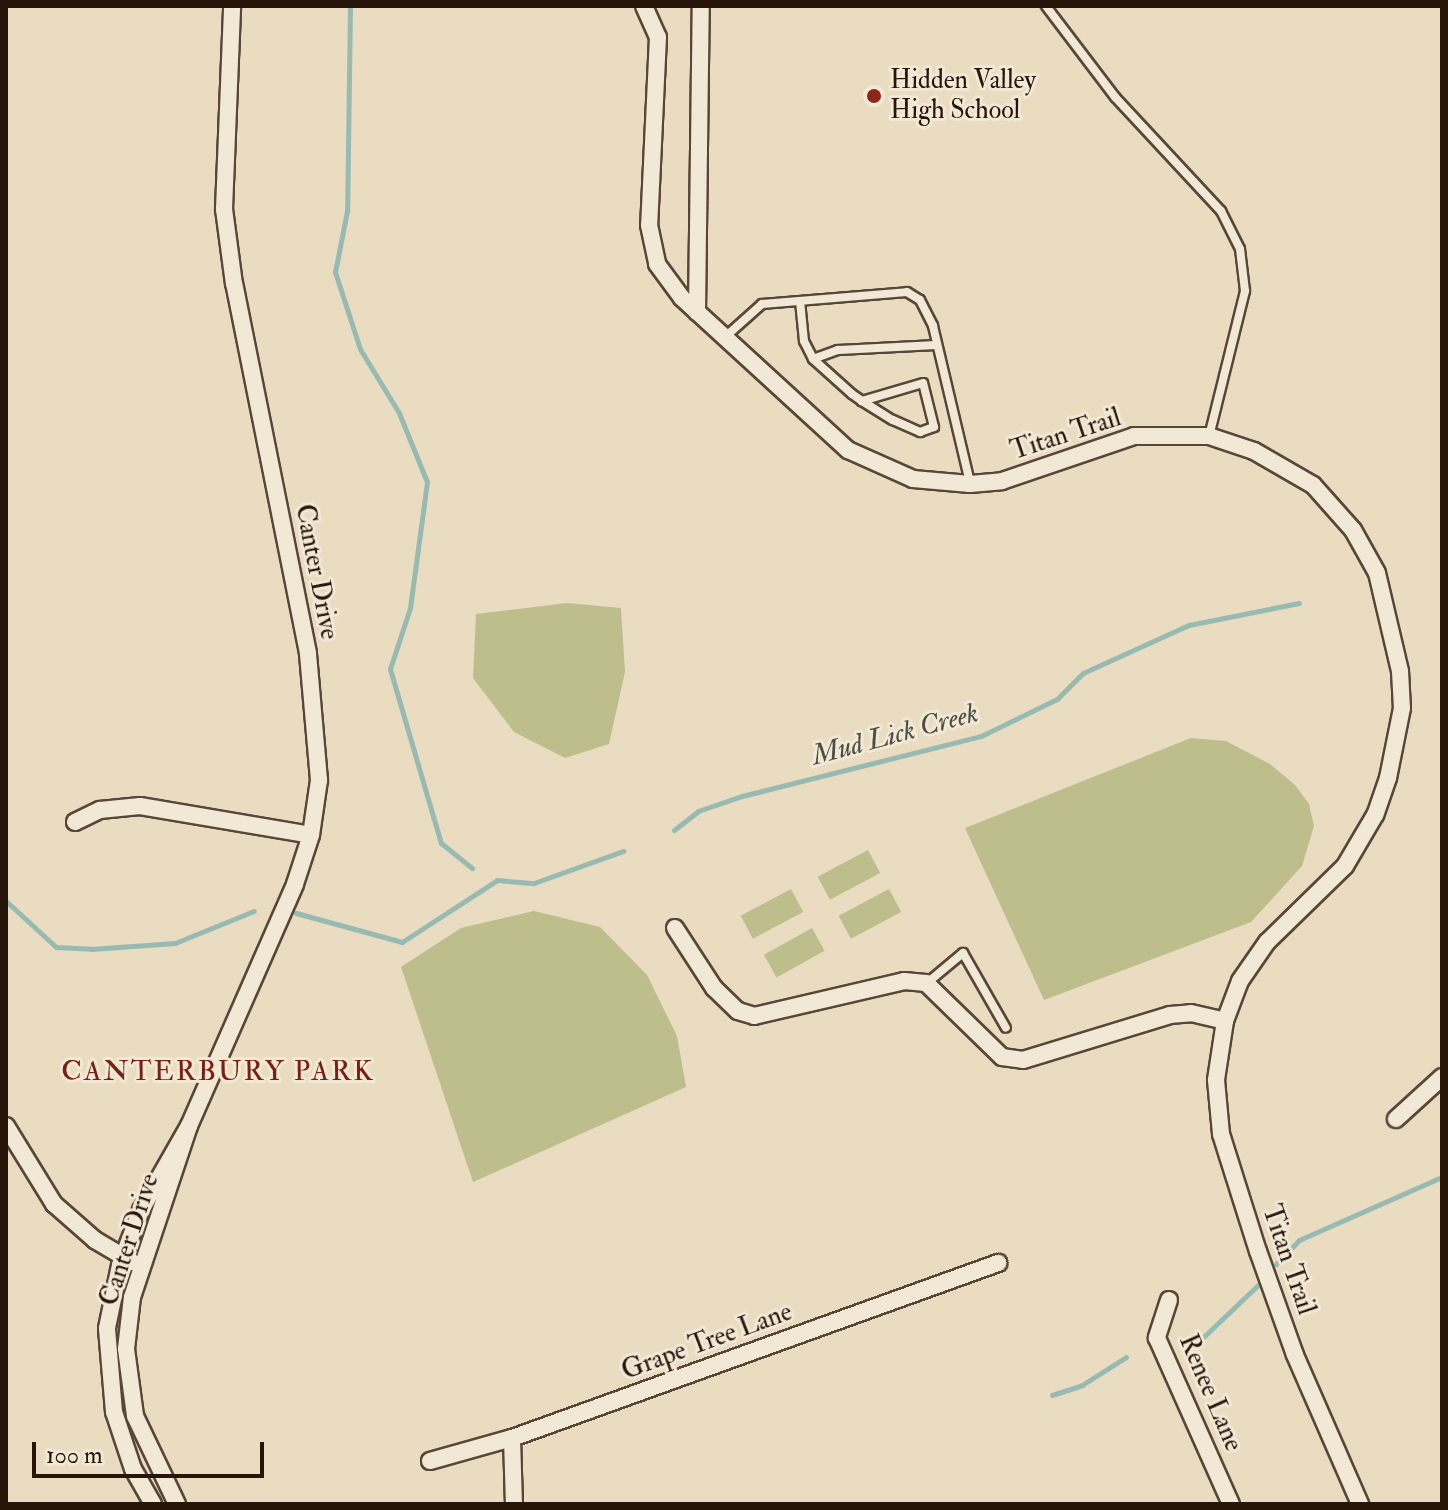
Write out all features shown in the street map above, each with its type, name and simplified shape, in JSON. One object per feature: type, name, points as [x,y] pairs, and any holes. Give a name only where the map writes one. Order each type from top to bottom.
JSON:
[{"type":"street","name":"Canter Drive","points":[[177,1504],[144,1443],[129,1383],[128,1320],[140,1266],[171,1191],[189,1126],[284,911],[311,835],[319,780],[315,699],[224,209],[232,6]]},
{"type":"street","name":"Titan Trail","points":[[644,6],[658,37],[651,245],[667,282],[724,338],[862,459],[913,479],[970,484],[1002,481],[1134,436],[1209,436],[1284,466],[1313,485],[1353,530],[1389,607],[1402,708],[1388,778],[1361,841],[1345,866],[1259,953],[1240,981],[1225,1021],[1216,1080],[1221,1134],[1295,1355],[1360,1504]]},
{"type":"street","points":[[697,312],[701,6]]},
{"type":"street","points":[[75,822],[100,810],[140,806],[311,835]]},
{"type":"street","points":[[675,928],[714,988],[738,1011],[754,1016],[904,981],[926,983],[1002,1057],[1023,1060],[1170,1015],[1191,1013],[1225,1021]]},
{"type":"street","points":[[1396,1119],[1442,1077]]},
{"type":"street","points":[[6,1126],[54,1204],[123,1257],[140,1266]]},
{"type":"street","name":"Canter Drive","points":[[153,1504],[121,1438],[109,1386],[107,1328],[123,1257],[162,1168],[189,1126]]},
{"type":"street","name":"Grape Tree Lane","points":[[430,1461],[512,1438],[998,1263]]},
{"type":"street","name":"Renee Lane","points":[[1169,1300],[1157,1338],[1231,1504]]},
{"type":"street","points":[[512,1438],[514,1504]]},
{"type":"lane","points":[[1046,6],[1115,97],[1221,211],[1240,249],[1245,291],[1209,436]]},
{"type":"lane","points":[[724,338],[762,304],[907,292],[920,300],[937,345],[970,484]]},
{"type":"lane","points":[[800,301],[804,341],[813,359],[862,401],[920,432],[934,427],[923,383],[862,401]]},
{"type":"lane","points":[[813,359],[838,350],[937,345]]},
{"type":"lane","points":[[926,983],[963,953],[1006,1028]]},
{"type":"green space","points":[[567,603],[621,608],[625,672],[609,744],[565,758],[514,732],[473,678],[476,614]]},
{"type":"green space","points":[[1191,738],[1226,741],[1270,764],[1295,785],[1309,804],[1314,826],[1302,866],[1251,922],[1044,1000],[965,828]]},
{"type":"green space","points":[[868,850],[880,873],[830,900],[818,877]]},
{"type":"green space","points":[[791,889],[803,912],[753,939],[741,916]]},
{"type":"green space","points":[[889,889],[901,912],[851,939],[839,916]]},
{"type":"green space","points":[[534,911],[600,927],[647,975],[677,1036],[686,1087],[473,1182],[401,967],[461,928]]},
{"type":"green space","points":[[812,928],[825,951],[777,977],[764,955]]},
{"type":"waterway","points":[[350,6],[347,211],[335,272],[360,349],[399,413],[427,482],[410,608],[390,669],[441,843],[472,868]]},
{"type":"waterway","name":"Mud Lick Creek","points":[[674,830],[698,811],[742,796],[981,736],[1057,699],[1083,673],[1189,625],[1299,603]]},
{"type":"waterway","name":"Mud Lick Creek","points":[[296,913],[402,942],[497,880],[534,883],[623,851]]},
{"type":"waterway","name":"Mud Lick Creek","points":[[6,901],[56,947],[91,949],[175,943],[254,911]]},
{"type":"waterway","points":[[1276,1264],[1299,1240],[1442,1177]]},
{"type":"waterway","points":[[1186,1348],[1195,1345],[1258,1285]]},
{"type":"waterway","points":[[1052,1395],[1082,1385],[1126,1357]]},
{"type":"place","name":"Hidden Valley High School","points":[[874,96]]},
{"type":"district","name":"CANTERBURY PARK","points":[[218,1072]]}]
